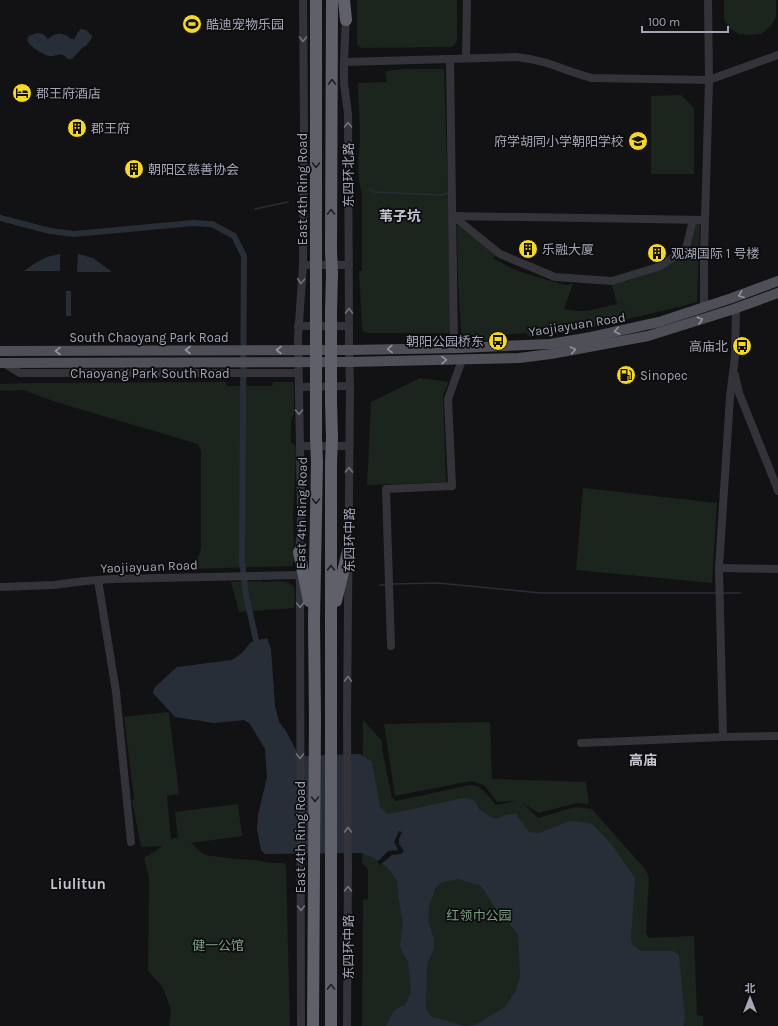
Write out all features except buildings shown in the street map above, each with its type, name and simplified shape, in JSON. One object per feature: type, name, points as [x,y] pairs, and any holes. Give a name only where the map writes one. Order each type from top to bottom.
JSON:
[{"type":"highway","name":"East 4th Ring Road","points":[[313,1026],[316,462],[316,0]]},
{"type":"highway","points":[[331,1026],[332,0]]},
{"type":"highway","points":[[345,0],[346,20]]},
{"type":"highway","points":[[332,621],[348,551]]},
{"type":"highway","points":[[299,552],[314,621]]},
{"type":"main road","name":"Yaojiayuan Road","points":[[298,350],[454,348],[550,344],[591,337],[659,322],[704,308],[778,281]]},
{"type":"main road","name":"Yaojiayuan Road","points":[[298,363],[462,360],[518,358],[551,354],[648,336],[734,309],[778,293]]},
{"type":"main road","name":"South Chaoyang Park Road","points":[[0,351],[298,350]]},
{"type":"main road","name":"South Chaoyang Park Road","points":[[2,363],[227,363],[261,368],[298,363]]},
{"type":"street","points":[[301,1026],[299,552],[301,517],[298,326],[303,265],[303,0]]},
{"type":"street","points":[[466,58],[467,0]]},
{"type":"street","points":[[704,308],[709,80],[708,0]]},
{"type":"street","name":"东四环北路","points":[[346,20],[344,83],[348,114],[349,362]]},
{"type":"street","points":[[344,62],[516,57],[547,63],[581,76],[592,78],[709,80],[778,55]]},
{"type":"street","points":[[450,59],[454,348]]},
{"type":"street","points":[[452,216],[705,220]]},
{"type":"street","points":[[452,216],[500,254],[555,277],[612,281],[661,266],[686,250],[693,220]]},
{"type":"street","points":[[303,265],[349,265]]},
{"type":"street","points":[[734,309],[731,359],[739,394],[778,491]]},
{"type":"street","points":[[298,326],[349,326]]},
{"type":"street","points":[[391,646],[386,489],[452,486],[448,399],[462,360]]},
{"type":"street","name":"东四环中路","points":[[347,1026],[349,362]]},
{"type":"street","name":"Chaoyang Park South Road","points":[[2,363],[20,373],[227,374],[261,368],[298,373]]},
{"type":"street","points":[[723,737],[719,568],[730,397],[734,372]]},
{"type":"street","points":[[299,388],[350,386]]},
{"type":"street","points":[[300,446],[349,446]]},
{"type":"street","points":[[719,568],[778,569]]},
{"type":"street","name":"Yaojiayuan Road","points":[[0,587],[54,585],[98,580],[300,575]]},
{"type":"street","points":[[98,580],[116,692],[131,842]]},
{"type":"street","points":[[581,743],[778,736]]},
{"type":"green space","points":[[357,0],[457,0],[457,41],[452,47],[362,48],[357,45]]},
{"type":"green space","points":[[724,0],[776,0],[776,17],[771,26],[761,34],[739,34],[729,28],[724,19]]},
{"type":"green space","points":[[404,69],[444,69],[452,330],[448,333],[366,333],[363,331],[362,327],[359,271],[362,271],[362,193],[358,172],[360,137],[358,83],[387,82],[385,71]]},
{"type":"green space","points":[[681,95],[694,108],[694,174],[651,174],[651,96]]},
{"type":"green space","points":[[696,224],[700,224],[697,302],[576,331],[530,337],[526,333],[496,335],[492,340],[462,341],[458,281],[457,225],[496,255],[493,258],[509,267],[565,285],[573,284],[564,309],[587,311],[617,304],[612,285],[664,269],[691,250]]},
{"type":"green space","points":[[420,378],[449,382],[443,395],[446,482],[367,485],[371,402]]},
{"type":"green space","points":[[226,382],[227,386],[272,386],[273,382],[292,382],[294,384],[294,413],[291,421],[291,443],[295,445],[296,451],[293,518],[294,560],[292,566],[191,569],[191,563],[198,556],[201,547],[201,451],[198,444],[56,402],[23,390],[0,391],[0,384]]},
{"type":"green space","points":[[583,488],[717,503],[712,583],[576,570]]},
{"type":"green space","points":[[231,582],[285,582],[292,585],[295,593],[294,608],[239,612]]},
{"type":"green space","name":"健一公馆","points":[[169,712],[179,794],[167,796],[171,840],[178,838],[175,812],[238,804],[242,836],[191,843],[205,855],[256,860],[270,863],[284,863],[286,866],[290,1026],[169,1026],[171,1010],[162,986],[148,971],[149,878],[144,858],[163,846],[141,847],[132,800],[134,799],[124,717]]},
{"type":"green space","name":"红领巾公园","points":[[363,720],[382,741],[382,749],[392,798],[396,801],[470,785],[482,789],[496,805],[517,801],[497,802],[484,785],[471,781],[395,796],[384,724],[490,722],[492,779],[586,782],[589,804],[577,803],[538,813],[523,803],[538,818],[575,807],[592,809],[645,869],[649,878],[646,933],[649,938],[694,936],[697,1015],[703,1016],[703,1026],[362,1026],[363,900],[368,899],[368,870],[362,863]]},
{"type":"shaded area","points":[[81,29],[86,30],[92,38],[72,59],[68,59],[64,55],[45,55],[38,51],[28,41],[29,36],[37,33],[43,34],[48,39],[52,35],[61,34],[74,39]]},
{"type":"shaded area","points":[[60,254],[60,271],[24,271],[47,257]]},
{"type":"shaded area","points":[[78,254],[93,258],[112,272],[77,272]]},
{"type":"shaded area","points":[[66,291],[71,291],[71,316],[66,316]]},
{"type":"shaded area","name":"红领巾公园","points":[[267,638],[271,649],[275,706],[279,722],[286,731],[299,756],[360,754],[372,762],[380,806],[387,814],[467,798],[475,801],[479,809],[490,817],[496,819],[506,815],[516,814],[529,832],[539,833],[570,821],[592,824],[613,846],[635,878],[631,939],[633,945],[641,951],[673,951],[679,955],[685,1019],[683,1026],[464,1026],[386,1026],[396,1009],[405,1005],[411,992],[408,961],[403,954],[400,945],[403,922],[397,881],[387,867],[372,857],[362,853],[265,854],[261,850],[257,829],[258,815],[267,777],[265,749],[250,724],[244,720],[214,723],[175,717],[153,693],[154,688],[177,667],[232,660],[242,653],[251,642]],"holes":[[[458,879],[481,886],[496,909],[518,934],[520,977],[516,990],[505,1007],[475,1025],[464,1026],[430,1016],[426,1008],[427,969],[428,962],[434,948],[434,939],[428,920],[429,907],[436,887],[443,882]]]},
{"type":"pier","points":[[399,831],[402,832],[399,839],[399,844],[404,851],[401,854],[392,855],[380,865],[377,862],[388,851],[398,850],[394,842]]},
{"type":"waterway","points":[[370,189],[374,192],[442,195],[448,193]]},
{"type":"waterway","points":[[255,209],[288,202]]},
{"type":"waterway","points":[[0,218],[50,231],[74,234],[193,223],[212,224],[234,236],[244,256],[242,561],[246,595],[256,640]]},
{"type":"waterway","points":[[391,584],[438,583],[541,593],[717,593]]},
{"type":"waterway","points":[[380,585],[385,585]]},
{"type":"waterway","points":[[723,593],[741,593]]},
{"type":"place","name":"酷迪宠物乐园","points":[[192,24]]},
{"type":"place","name":"郡王府酒店","points":[[22,93]]},
{"type":"place","name":"郡王府","points":[[77,128]]},
{"type":"place","name":"府学胡同小学朝阳学校","points":[[638,141]]},
{"type":"place","name":"朝阳区慈善协会","points":[[134,169]]},
{"type":"place","name":"乐融大厦","points":[[528,249]]},
{"type":"place","name":"观湖国际 1 号楼","points":[[657,253]]},
{"type":"place","name":"朝阳公园桥东","points":[[498,341]]},
{"type":"place","name":"高庙北","points":[[742,346]]},
{"type":"place","name":"Sinopec","points":[[626,375]]},
{"type":"district","name":"苇子坑","points":[[400,216]]},
{"type":"district","name":"高庙","points":[[643,760]]},
{"type":"district","name":"Liulitun","points":[[78,884]]}]
